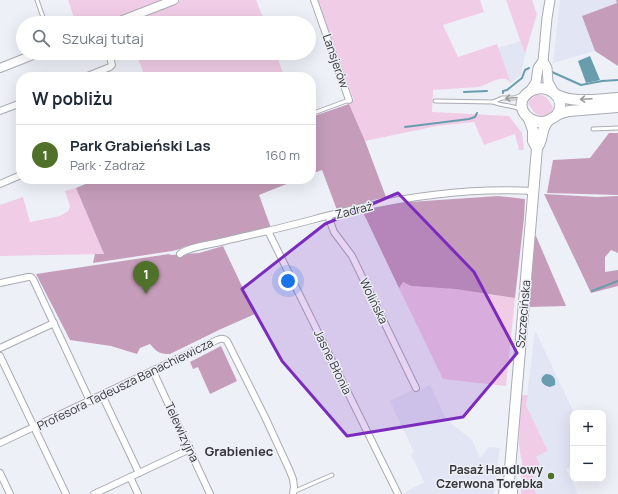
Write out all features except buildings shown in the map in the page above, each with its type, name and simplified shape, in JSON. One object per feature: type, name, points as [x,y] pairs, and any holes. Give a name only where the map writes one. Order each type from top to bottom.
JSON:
[{"type":"main road","points":[[550,0],[543,61],[539,66],[536,82],[523,98],[522,108],[527,115],[537,122],[552,119],[569,111],[618,107]]},
{"type":"main road","points":[[543,61],[547,68],[548,82],[558,99],[560,106],[560,109],[552,119]]},
{"type":"main road","points":[[530,91],[540,88],[549,90],[565,99],[570,100],[618,98]]},
{"type":"main road","name":"Szczecińska","points":[[527,115],[533,130],[533,141],[537,148]]},
{"type":"main road","name":"Szczecińska","points":[[512,494],[509,481],[537,148],[541,141],[544,127],[552,119]]},
{"type":"main road","name":"Szczecińska","points":[[504,494],[505,487],[509,481]]},
{"type":"street","points":[[133,16],[174,0]]},
{"type":"street","name":"Lansjerów","points":[[314,0],[349,100]]},
{"type":"street","points":[[0,68],[20,60]]},
{"type":"street","points":[[98,72],[110,67],[112,65],[111,60]]},
{"type":"street","points":[[0,111],[16,105]]},
{"type":"street","points":[[0,184],[16,177]]},
{"type":"street","name":"Zadraż","points":[[180,254],[186,250],[379,204],[428,196],[473,191],[533,191]]},
{"type":"street","name":"Wolińska","points":[[328,216],[334,232],[352,256],[416,388]]},
{"type":"street","name":"Jasne Błonia","points":[[268,231],[398,494]]},
{"type":"street","points":[[0,283],[32,277],[90,401]]},
{"type":"street","points":[[0,348],[54,323]]},
{"type":"street","name":"Profesora Tadeusza Banachiewicza","points":[[0,443],[221,338],[227,341],[265,417],[293,479],[293,493]]},
{"type":"street","points":[[0,356],[66,494]]},
{"type":"street","name":"Telewizyjna","points":[[153,371],[210,494]]},
{"type":"street","points":[[102,395],[139,473]]},
{"type":"street","points":[[94,494],[190,449]]},
{"type":"street","points":[[0,473],[10,494]]},
{"type":"street","points":[[130,477],[138,494]]},
{"type":"lane","points":[[37,0],[43,16]]},
{"type":"lane","points":[[493,102],[502,98],[517,97],[530,91]]},
{"type":"lane","points":[[316,112],[349,100]]},
{"type":"lane","points":[[435,101],[493,102],[514,106],[527,115]]},
{"type":"lane","points":[[593,129],[618,128]]},
{"type":"lane","points":[[293,493],[332,475]]},
{"type":"highlighted area","points":[[398,193],[474,272],[517,353],[463,417],[347,436],[282,361],[242,289],[325,224]]},
{"type":"shaded area","points":[[68,0],[167,0],[125,16],[74,16]]},
{"type":"shaded area","points":[[181,0],[256,0],[262,16],[140,16]]},
{"type":"shaded area","points":[[317,0],[480,0],[484,12],[443,25],[458,57],[497,44],[511,83],[506,79],[502,79],[495,80],[479,87],[433,90],[432,112],[509,116],[522,133],[524,150],[519,150],[515,134],[484,145],[474,122],[437,126],[365,141],[349,104],[354,100]]},
{"type":"shaded area","points":[[506,0],[532,0],[537,14],[525,54]]},
{"type":"shaded area","points":[[560,0],[616,0],[617,3],[582,16],[595,51],[553,63]]},
{"type":"shaded area","points":[[616,0],[618,0],[618,66],[595,51],[582,16],[617,3]]},
{"type":"shaded area","points":[[521,41],[525,54],[521,75],[511,83],[498,48]]},
{"type":"shaded area","points":[[139,60],[278,60],[283,72],[143,72]]},
{"type":"shaded area","points":[[537,95],[547,98],[554,108],[550,113],[542,116],[537,114],[528,104],[530,99]]},
{"type":"shaded area","points":[[349,104],[386,197],[337,210],[322,170],[316,172],[316,115]]},
{"type":"shaded area","points":[[609,133],[618,133],[618,195],[547,193],[553,160],[590,158]]},
{"type":"shaded area","points":[[86,184],[286,184],[259,195],[271,228],[172,251],[93,263],[95,254],[104,254],[76,188]]},
{"type":"shaded area","points":[[76,188],[104,254],[0,256],[0,205],[23,197],[30,222],[60,216],[68,211],[70,206],[65,191]]},
{"type":"shaded area","points":[[544,194],[597,197],[618,196],[618,253],[611,250],[605,257],[605,272],[618,270],[618,286],[591,293]]},
{"type":"shaded area","points":[[498,196],[525,199],[515,298],[455,289],[411,286],[403,282],[399,288],[362,210],[395,203]]},
{"type":"shaded area","points":[[533,236],[536,236],[566,306],[529,307],[527,304]]},
{"type":"shaded area","points":[[223,246],[255,314],[170,354],[158,352],[150,344],[140,348],[137,354],[111,346],[70,340],[36,274],[169,254],[199,253]]},
{"type":"shaded area","points":[[403,282],[411,286],[455,289],[515,298],[506,386],[443,379],[399,288]]},
{"type":"shaded area","points":[[535,330],[573,410],[570,410],[570,467],[566,469],[570,477],[570,482],[572,482],[578,494],[536,494],[532,486],[537,483],[530,469],[536,457],[548,451],[526,405]]},
{"type":"shaded area","points":[[221,346],[237,381],[210,394],[198,367],[193,369],[190,362]]},
{"type":"shaded area","points":[[430,385],[446,419],[472,440],[480,458],[489,447],[500,448],[494,494],[404,494],[424,482],[411,454],[414,452],[390,401],[412,390],[414,393]]},
{"type":"shaded area","points":[[521,395],[528,395],[526,405],[548,451],[536,457],[540,465],[530,470],[537,484],[533,486],[536,494],[521,494],[522,459],[519,444]]},
{"type":"water","points":[[590,56],[600,80],[586,83],[578,61]]},
{"type":"water","points":[[546,374],[554,377],[555,385],[550,387],[543,384],[541,380]]},
{"type":"waterway","points":[[503,93],[503,91],[507,90],[522,78],[525,70],[529,68]]},
{"type":"waterway","points":[[552,72],[581,85],[618,80]]},
{"type":"waterway","points":[[464,92],[487,91]]},
{"type":"waterway","points":[[405,127],[469,119],[475,117],[477,113]]},
{"type":"waterway","points":[[592,291],[618,281]]},
{"type":"place","name":"Park Grabieński Las","points":[[146,294]]},
{"type":"place","name":"Pasaż Handlowy Czerwona Torebka","points":[[551,476]]},
{"type":"district","name":"Grabieniec","points":[[239,451]]}]
